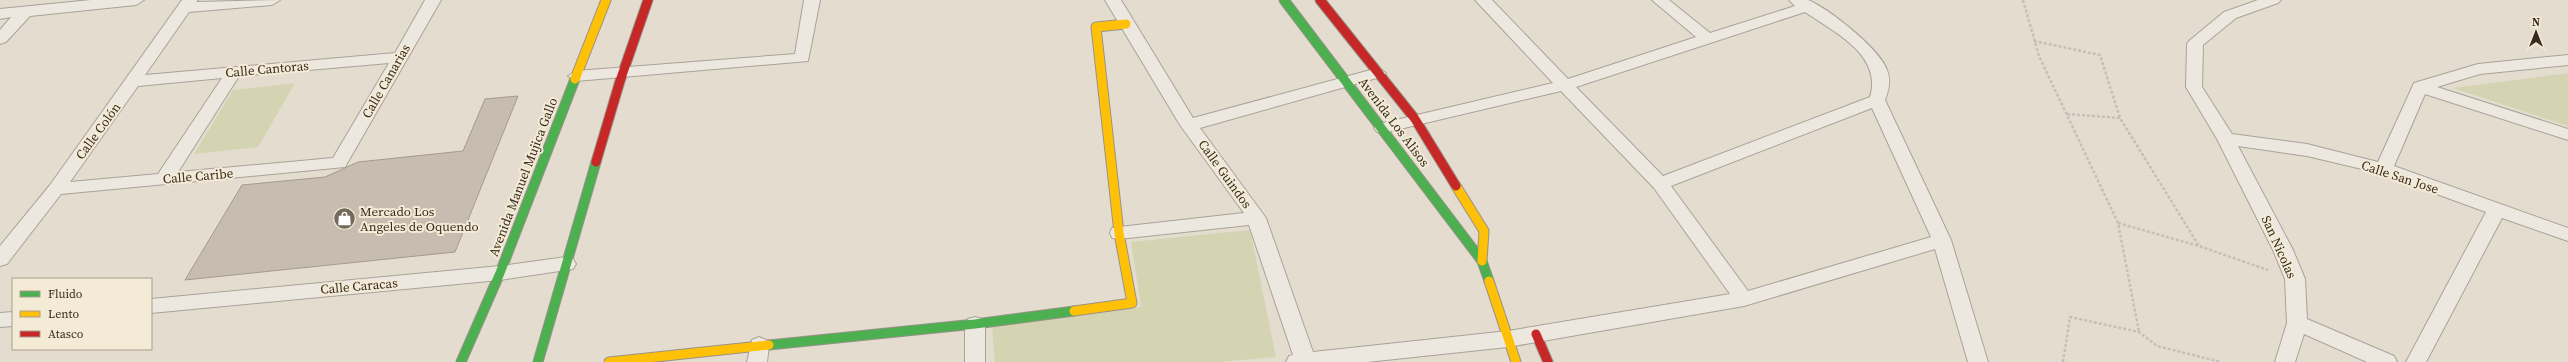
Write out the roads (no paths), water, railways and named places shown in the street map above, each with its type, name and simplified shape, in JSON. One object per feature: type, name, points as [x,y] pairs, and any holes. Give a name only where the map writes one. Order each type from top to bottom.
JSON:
[{"type":"street","points":[[0,14],[136,0]]},
{"type":"street","points":[[188,4],[272,0]]},
{"type":"street","name":"Calle Canarias","points":[[340,162],[433,0]]},
{"type":"street","name":"Avenida Manuel Mujica Gallo","points":[[461,362],[500,273],[606,0]]},
{"type":"street","points":[[538,362],[622,72],[648,0]]},
{"type":"street","points":[[576,76],[802,58],[812,0]]},
{"type":"street","name":"Calle Guindos","points":[[1113,0],[1126,24],[1189,125],[1257,218],[1260,232],[1303,362]]},
{"type":"street","name":"Avenida Los Alisos","points":[[1284,0],[1383,128],[1482,261],[1516,362]]},
{"type":"street","name":"Avenida Los Alisos","points":[[1320,0],[1415,119],[1484,231],[1482,261]]},
{"type":"street","points":[[1483,0],[1660,184],[1744,299]]},
{"type":"street","points":[[1660,0],[1708,39]]},
{"type":"street","name":"San Nicolas","points":[[2273,0],[2230,15],[2195,44],[2194,87],[2226,139],[2283,250],[2295,279],[2297,323],[2284,362]]},
{"type":"street","name":"Calle Colón","points":[[0,259],[56,189],[188,4]]},
{"type":"street","points":[[1383,128],[1415,119],[1566,85],[1708,39],[1801,4],[1864,48],[1878,67],[1882,85],[1878,100],[1942,240],[1978,362]]},
{"type":"street","points":[[0,39],[25,12]]},
{"type":"street","points":[[609,362],[758,353],[1132,303],[1120,233],[1096,27],[1126,24]]},
{"type":"street","name":"Calle Cantoras","points":[[134,81],[400,58]]},
{"type":"street","points":[[2384,169],[2420,87],[2478,69],[2568,60]]},
{"type":"street","points":[[164,179],[234,72]]},
{"type":"street","points":[[1189,125],[1378,73]]},
{"type":"street","points":[[2420,87],[2568,136]]},
{"type":"street","points":[[1660,184],[1878,100]]},
{"type":"street","name":"Calle San Jose","points":[[2226,139],[2307,150],[2384,169],[2568,235]]},
{"type":"street","name":"Calle Caribe","points":[[56,189],[340,162]]},
{"type":"street","points":[[2416,362],[2497,210]]},
{"type":"street","points":[[1120,233],[1257,218]]},
{"type":"street","points":[[1303,362],[1508,339],[1744,299],[1942,240]]},
{"type":"street","name":"Calle Caracas","points":[[152,306],[500,273],[566,264]]},
{"type":"street","points":[[0,320],[12,319]]},
{"type":"street","points":[[2297,323],[2387,362]]},
{"type":"street","points":[[975,324],[975,362]]},
{"type":"street","points":[[1536,334],[1548,362]]},
{"type":"place","name":"Mercado Los Angeles de Oquendo","points":[[345,218]]}]
